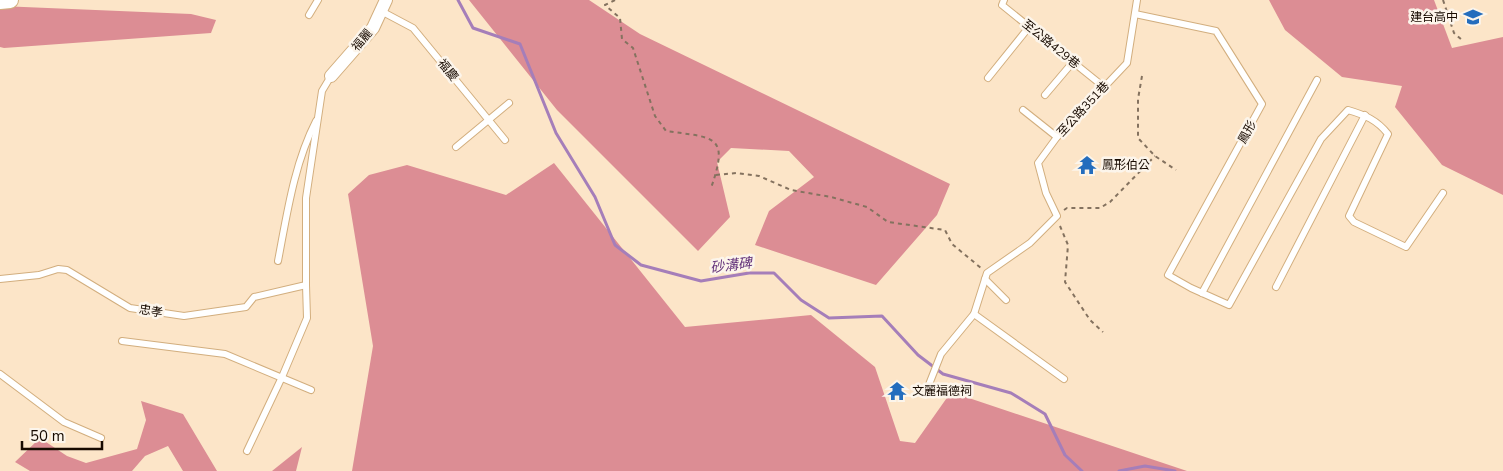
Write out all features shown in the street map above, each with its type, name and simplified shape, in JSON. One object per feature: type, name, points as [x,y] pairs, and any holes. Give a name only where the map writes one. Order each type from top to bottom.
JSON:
[{"type":"street","points":[[0,1],[10,0]]},
{"type":"street","name":"福麗","points":[[331,76],[373,28],[383,6]]},
{"type":"lane","points":[[310,16],[318,0]]},
{"type":"lane","name":"至公路429巷","points":[[1004,0],[1002,5],[1104,87]]},
{"type":"lane","name":"至公路351巷","points":[[1057,216],[1046,193],[1038,164],[1057,137],[1127,62],[1137,0]]},
{"type":"lane","name":"福慶","points":[[383,6],[414,28],[506,140]]},
{"type":"lane","name":"鳳形","points":[[1135,14],[1216,31],[1262,104],[1168,274],[1229,304],[1321,139],[1348,110],[1364,115]]},
{"type":"lane","points":[[988,78],[1029,26]]},
{"type":"lane","points":[[1045,95],[1073,62]]},
{"type":"lane","points":[[247,451],[308,318],[306,198],[322,91],[331,76]]},
{"type":"lane","points":[[1202,292],[1317,80]]},
{"type":"lane","points":[[456,147],[509,104]]},
{"type":"lane","points":[[1023,110],[1057,137]]},
{"type":"lane","points":[[1276,287],[1364,115],[1379,122],[1388,134],[1349,216],[1354,222],[1406,247],[1443,193]]},
{"type":"lane","points":[[278,261],[300,160],[305,142],[318,116]]},
{"type":"lane","points":[[926,392],[941,354],[974,314],[986,276],[1030,243],[1057,216]]},
{"type":"lane","name":"忠孝","points":[[0,279],[67,270],[130,308],[184,316],[246,307],[254,297],[306,284]]},
{"type":"lane","points":[[986,276],[1006,300]]},
{"type":"lane","points":[[974,314],[1064,379]]},
{"type":"lane","points":[[122,341],[225,354],[311,390]]},
{"type":"lane","points":[[0,374],[64,422],[100,438]]},
{"type":"path","points":[[615,0],[605,5],[620,18],[622,39],[633,48],[655,116],[666,131],[710,138],[718,147],[720,163],[711,188]]},
{"type":"path","points":[[1443,0],[1454,33],[1464,41]]},
{"type":"path","points":[[1142,76],[1138,99],[1138,138],[1155,156],[1176,170]]},
{"type":"path","points":[[1103,332],[1090,320],[1064,282],[1068,245],[1057,216],[1066,208],[1100,208],[1110,202],[1155,156]]},
{"type":"path","points":[[716,175],[736,173],[759,176],[791,190],[831,197],[867,208],[888,222],[945,230],[952,244],[986,276]]},
{"type":"shaded area","points":[[469,0],[589,0],[640,34],[950,184],[937,215],[876,285],[755,245],[769,211],[814,177],[789,151],[731,148],[717,162],[730,217],[698,251],[557,110]]},
{"type":"shaded area","points":[[1269,0],[1434,0],[1452,48],[1503,37],[1503,195],[1442,165],[1395,107],[1402,86],[1342,77],[1285,30]]},
{"type":"shaded area","points":[[0,6],[191,14],[216,20],[211,33],[4,48],[0,47]]},
{"type":"shaded area","points":[[554,163],[685,327],[811,315],[875,367],[900,441],[915,443],[951,392],[1187,471],[352,471],[373,346],[348,194],[369,175],[407,165],[506,195]]},
{"type":"shaded area","points":[[141,401],[183,414],[217,471],[183,471],[168,446],[145,456],[132,471],[30,471],[15,462],[40,438],[67,456],[86,463],[137,449],[146,420]]},
{"type":"shaded area","points":[[302,447],[296,471],[272,471]]},
{"type":"waterway","name":"砂溝碑","points":[[458,0],[473,28],[520,44],[556,133],[595,197],[615,245],[641,265],[701,281],[749,273],[774,273],[801,300],[829,318],[882,316],[918,355],[943,374],[1011,393],[1045,414],[1065,455],[1082,471]]},
{"type":"waterway","name":"砂溝碑","points":[[1119,471],[1145,466],[1175,471]]},
{"type":"place","name":"建台高中","points":[[1473,17]]},
{"type":"place","name":"鳳形伯公","points":[[1087,165]]},
{"type":"place","name":"文麗福德祠","points":[[897,391]]}]
